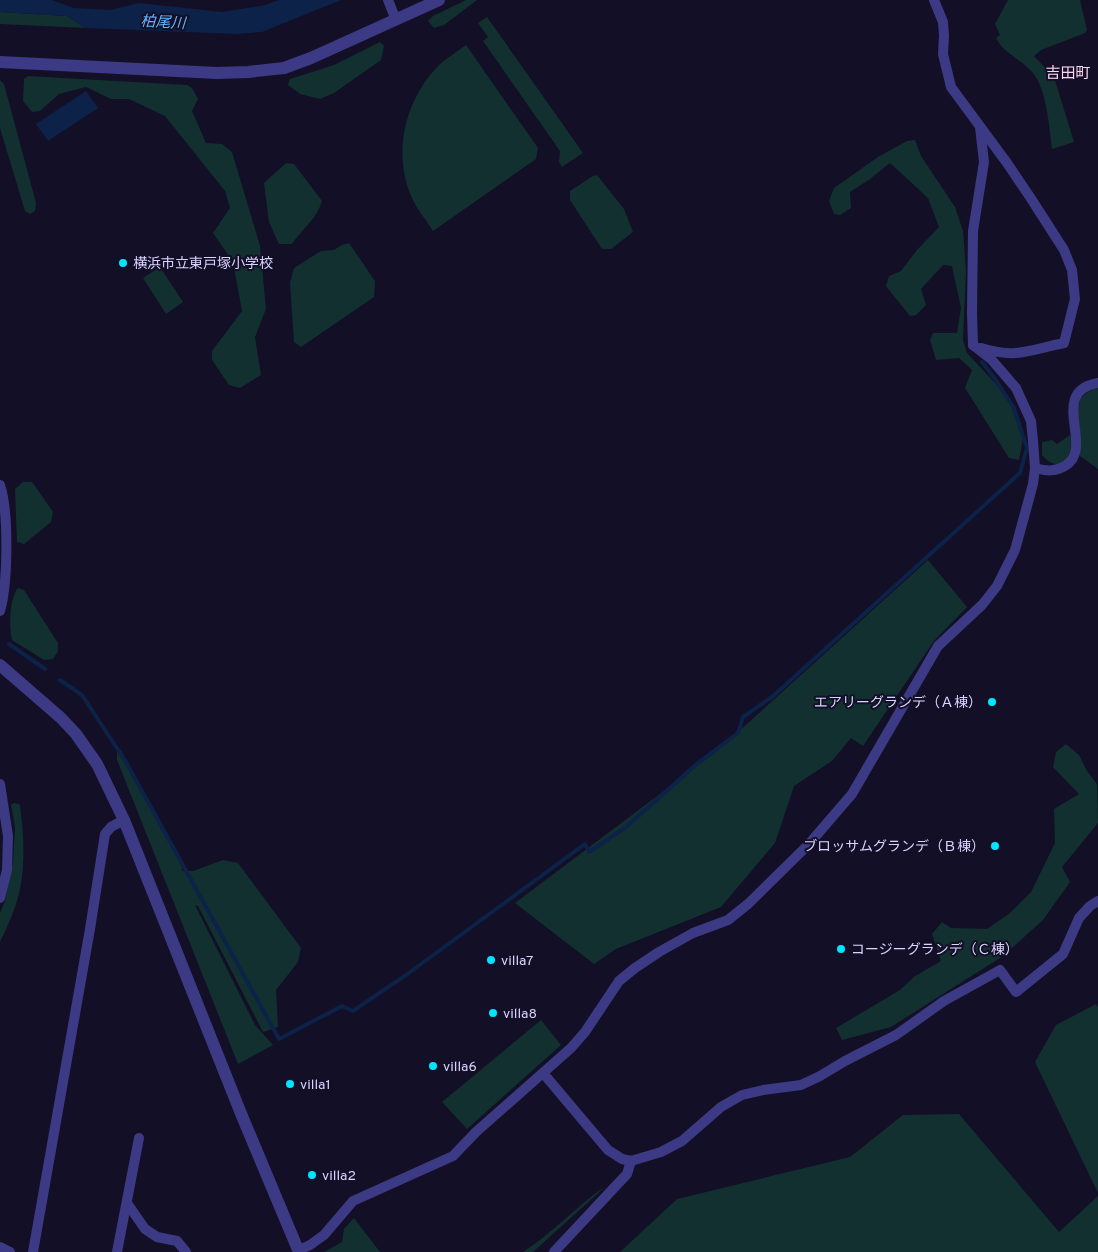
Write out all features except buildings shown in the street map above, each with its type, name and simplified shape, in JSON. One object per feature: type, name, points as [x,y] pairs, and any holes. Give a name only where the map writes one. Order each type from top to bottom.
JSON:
[{"type":"street","points":[[0,62],[217,74],[284,68],[311,58],[439,0]]},
{"type":"street","points":[[934,0],[943,22],[943,54],[951,87],[1007,163],[1064,250],[1072,270],[1075,299],[1064,343],[1026,353],[1010,355],[973,345]]},
{"type":"street","points":[[389,3],[396,20]]},
{"type":"street","points":[[973,345],[973,231],[984,162],[979,126]]},
{"type":"street","points":[[0,665],[39,698],[76,734],[97,764],[124,820],[242,1116],[299,1251],[324,1235],[353,1201],[453,1156],[571,1048],[585,1032],[620,981],[659,952],[693,933],[728,920],[748,904],[809,844],[846,801],[857,786],[938,646],[982,605],[997,586],[1015,550],[1033,484],[1035,468],[1031,421],[1016,388],[991,359],[973,345]]},
{"type":"street","points":[[1035,468],[1048,471],[1059,470],[1069,464],[1075,455],[1076,445],[1072,407],[1075,398],[1082,390],[1098,383]]},
{"type":"street","points":[[0,484],[5,524],[6,573],[4,598],[0,611]]},
{"type":"street","points":[[0,784],[3,821],[8,836],[7,870],[0,898]]},
{"type":"street","points":[[33,1252],[105,834],[110,827],[124,820]]},
{"type":"street","points":[[543,1072],[608,1150],[622,1160],[631,1161],[661,1152],[682,1141],[720,1107],[742,1095],[801,1085],[820,1076],[896,1035],[944,1001],[1000,970],[1016,992],[1064,954],[1079,918],[1090,906],[1098,901]]},
{"type":"street","points":[[117,1252],[139,1138]]},
{"type":"street","points":[[554,1252],[627,1174],[631,1161]]},
{"type":"street","points":[[127,1203],[145,1229],[157,1236],[177,1241],[186,1252]]},
{"type":"street","points":[[0,1247],[10,1252]]},
{"type":"green space","points":[[466,0],[477,0],[444,25],[434,28],[428,21],[433,16]]},
{"type":"green space","points":[[1008,0],[1080,0],[1087,30],[1085,33],[1041,50],[1034,56],[1054,77],[1074,142],[1052,149],[1047,109],[1038,80],[1029,68],[1003,48],[996,38],[1000,35],[995,24]]},
{"type":"green space","points":[[0,12],[67,16],[86,28],[0,24]]},
{"type":"green space","points":[[487,17],[583,153],[562,167],[559,162],[560,151],[483,41],[488,37],[478,23]]},
{"type":"green space","points":[[380,42],[384,46],[381,60],[334,93],[320,99],[300,94],[288,85],[290,79],[334,65]]},
{"type":"green space","points":[[466,45],[538,148],[536,159],[433,231],[416,206],[407,185],[403,167],[405,130],[409,113],[426,80],[441,63]]},
{"type":"green space","points":[[28,76],[187,85],[192,88],[198,99],[192,111],[206,143],[222,144],[232,152],[260,246],[266,309],[255,337],[261,375],[240,388],[229,385],[212,360],[212,351],[242,311],[233,262],[213,233],[230,208],[225,191],[165,116],[129,99],[111,99],[86,87],[59,94],[40,111],[32,112],[23,101],[24,79]]},
{"type":"green space","points":[[0,80],[4,84],[36,203],[35,211],[30,214],[25,211],[0,128]]},
{"type":"green space","points":[[915,140],[921,156],[955,207],[963,231],[966,271],[963,340],[967,353],[1008,397],[1023,439],[1019,460],[1009,458],[965,388],[972,370],[959,358],[936,360],[930,340],[933,333],[957,333],[961,308],[952,266],[943,265],[921,289],[926,305],[916,315],[910,316],[886,286],[889,276],[901,271],[917,250],[939,227],[928,198],[890,163],[850,192],[851,208],[840,215],[834,214],[829,201],[834,188],[878,157],[907,141]]},
{"type":"green space","points":[[286,163],[294,164],[322,201],[313,219],[292,244],[279,244],[269,222],[264,183]]},
{"type":"green space","points":[[597,175],[624,209],[633,232],[611,249],[602,249],[570,200],[570,191]]},
{"type":"green space","points":[[349,243],[375,281],[374,297],[301,347],[294,342],[290,283],[294,268],[321,251],[334,250]]},
{"type":"green space","points":[[160,267],[183,302],[166,314],[143,278]]},
{"type":"green space","points":[[1098,388],[1098,469],[1080,456],[1078,410],[1082,397]]},
{"type":"green space","points":[[1070,435],[1070,450],[1065,461],[1055,464],[1042,455],[1042,442],[1052,440],[1057,444]]},
{"type":"green space","points":[[23,482],[32,482],[53,512],[51,522],[24,544],[17,542],[15,489]]},
{"type":"green space","points":[[928,560],[967,607],[934,641],[863,746],[851,738],[832,761],[794,786],[775,843],[721,907],[616,949],[594,964],[515,903],[717,751]]},
{"type":"green space","points":[[18,588],[24,590],[58,643],[58,651],[53,659],[44,660],[12,640],[10,613]]},
{"type":"green space","points":[[1066,744],[1079,755],[1087,771],[1097,784],[1098,823],[1062,867],[1070,882],[1043,920],[1003,956],[891,1027],[842,1040],[836,1028],[900,990],[915,976],[941,961],[932,934],[942,922],[951,928],[987,929],[1010,913],[1031,892],[1055,843],[1054,809],[1079,794],[1053,767],[1056,752]]},
{"type":"green space","points":[[117,748],[121,750],[182,862],[182,871],[193,871],[223,860],[238,863],[301,948],[298,962],[276,990],[278,1027],[263,1032],[198,906],[195,905],[255,1025],[273,1045],[238,1064],[117,760]]},
{"type":"green space","points":[[14,803],[20,806],[23,867],[17,901],[0,942],[0,913],[5,901],[13,862],[15,827],[11,805]]},
{"type":"green space","points":[[1096,1004],[1098,1007],[1098,1193],[1035,1062],[1056,1025]]},
{"type":"green space","points":[[541,1020],[561,1045],[467,1129],[442,1102]]},
{"type":"green space","points":[[959,1114],[1059,1232],[1098,1196],[1098,1252],[620,1252],[677,1199],[850,1157],[903,1115]]},
{"type":"green space","points":[[606,1186],[533,1252],[523,1252],[534,1245]]},
{"type":"green space","points":[[354,1218],[380,1252],[324,1252],[342,1242],[344,1229]]},
{"type":"water","name":"柏尾川","points":[[0,0],[52,0],[74,8],[110,10],[139,3],[222,12],[265,5],[279,0],[341,0],[262,32],[236,34],[86,28],[67,16],[0,12]]},
{"type":"water","points":[[86,91],[98,108],[48,141],[36,124]]},
{"type":"waterway","points":[[60,680],[82,695],[126,762],[279,1039],[342,1006],[353,1011],[406,975],[585,844],[589,852],[626,827],[699,762],[738,733],[743,717],[772,697],[1020,473],[1027,448],[1014,408],[982,362]]},
{"type":"waterway","points":[[9,644],[45,669]]},
{"type":"place","name":"横浜市立東戸塚小学校","points":[[123,263]]},
{"type":"place","name":"エアリーグランデ（Ａ棟）","points":[[992,702]]},
{"type":"place","name":"ブロッサムグランデ（Ｂ棟）","points":[[995,846]]},
{"type":"place","name":"コージーグランデ（Ｃ棟）","points":[[841,949]]},
{"type":"place","name":"villa7","points":[[491,960]]},
{"type":"place","name":"villa8","points":[[493,1013]]},
{"type":"place","name":"villa6","points":[[433,1066]]},
{"type":"place","name":"villa1","points":[[290,1084]]},
{"type":"place","name":"villa2","points":[[312,1175]]},
{"type":"district","name":"吉田町","points":[[1068,73]]}]
